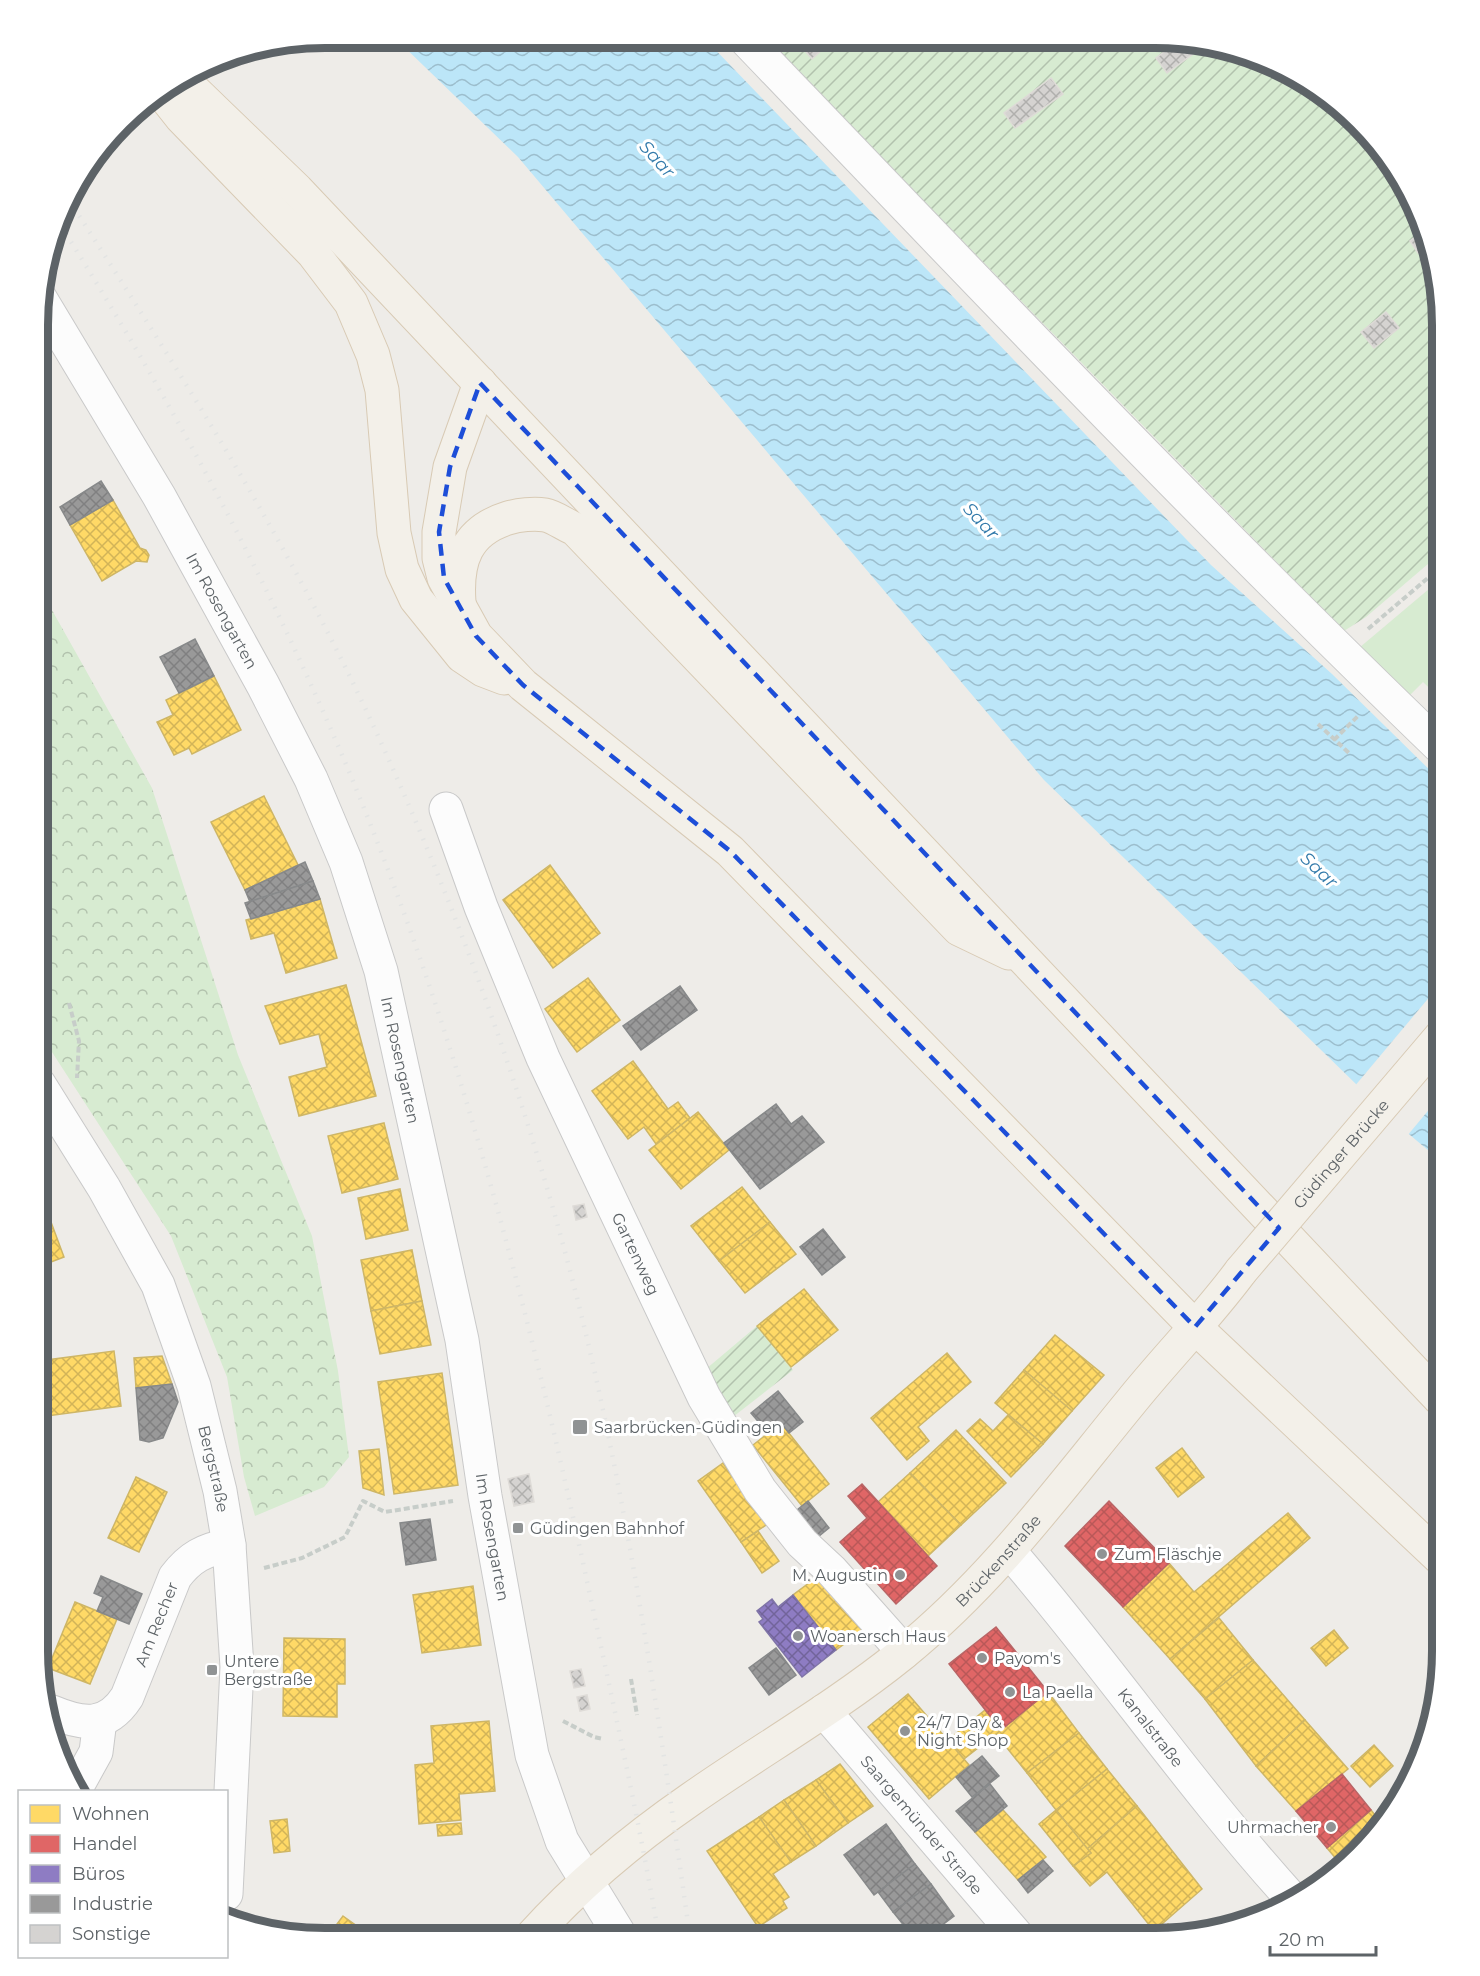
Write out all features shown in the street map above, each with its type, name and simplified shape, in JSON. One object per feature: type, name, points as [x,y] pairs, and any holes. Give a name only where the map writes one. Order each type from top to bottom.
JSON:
[{"type":"main road","points":[[187,84],[297,190],[1432,1390]]},
{"type":"main road","points":[[166,98],[181,117],[313,253],[351,303],[373,355],[382,390],[394,533],[402,569],[416,598],[462,656],[483,670],[523,685]]},
{"type":"main road","points":[[480,383],[450,467],[439,532],[439,558],[444,578],[476,636],[523,685],[730,851],[796,915],[1195,1327],[1432,1551]]},
{"type":"main road","points":[[460,607],[458,580],[463,559],[473,538],[488,525],[517,516],[545,515],[575,529],[959,928],[1030,964]]},
{"type":"main road","name":"Güdinger Brücke","points":[[1241,1271],[1432,1047]]},
{"type":"main road","name":"Brückenstraße","points":[[540,1928],[587,1882],[681,1805],[824,1712],[904,1652],[957,1607],[1010,1552],[1137,1393],[1241,1271]]},
{"type":"street","points":[[753,48],[970,274],[1342,652],[1432,739]]},
{"type":"street","name":"Im Rosengarten","points":[[49,312],[159,496],[258,675],[311,779],[364,915],[381,971],[462,1340],[485,1496],[532,1755],[562,1841],[615,1928]]},
{"type":"street","name":"Gartenweg","points":[[446,809],[481,908],[543,1058],[704,1397],[760,1490],[795,1534],[831,1570],[904,1652]]},
{"type":"street","name":"Bergstraße","points":[[48,1098],[116,1208],[158,1285],[194,1386],[220,1491],[229,1545],[237,1667],[228,1853]]},
{"type":"street","name":"Am Recher","points":[[100,1720],[117,1712],[127,1697],[176,1577],[186,1563],[208,1549],[229,1545]]},
{"type":"street","name":"Kanalstraße","points":[[1010,1552],[1073,1626],[1218,1813],[1288,1894]]},
{"type":"street","name":"Saargemünder Straße","points":[[824,1712],[1010,1928]]},
{"type":"street","points":[[55,1713],[80,1723],[100,1720],[96,1752],[80,1780]]},
{"type":"path","points":[[1342,652],[1432,575]]},
{"type":"path","points":[[1318,724],[1350,754]]},
{"type":"path","points":[[69,1003],[79,1041],[76,1083]]},
{"type":"path","points":[[260,1569],[302,1558],[345,1537],[363,1501],[385,1512],[462,1500]]},
{"type":"path","points":[[631,1679],[637,1715]]},
{"type":"path","points":[[563,1721],[603,1739]]},
{"type":"highlighted area","points":[[480,383],[1030,964],[1279,1228],[1195,1327],[730,851],[523,685],[476,636],[444,578],[439,532],[450,467]]},
{"type":"green space","points":[[774,48],[1155,48],[1191,50],[1227,57],[1278,77],[1324,105],[1351,129],[1375,156],[1395,186],[1411,219],[1427,271],[1432,325],[1432,561],[1366,617],[1344,631]]},
{"type":"green space","points":[[1432,586],[1432,691],[1423,682],[1409,696],[1359,648]]},
{"type":"green space","points":[[48,603],[152,788],[238,1055],[312,1236],[338,1371],[349,1457],[324,1487],[255,1516],[244,1477],[227,1377],[171,1236],[48,1046]]},
{"type":"green space","points":[[757,1326],[793,1370],[729,1420],[706,1369]]},
{"type":"water","name":"Saar","points":[[405,48],[714,48],[1211,565],[1332,674],[1432,772],[1432,1154],[1397,1124],[1044,780],[518,157]]},
{"type":"pier","points":[[1432,994],[1432,1106],[1407,1136],[1354,1087]]},
{"type":"building: Wohnen","points":[[113,500],[140,548],[146,550],[149,555],[147,562],[136,561],[102,581],[70,525]]},
{"type":"building: Wohnen","points":[[214,676],[241,730],[192,754],[189,748],[174,755],[157,722],[173,715],[166,700]]},
{"type":"building: Wohnen","points":[[264,796],[298,865],[245,890],[211,822]]},
{"type":"building: Wohnen","points":[[550,865],[600,933],[553,968],[503,900]]},
{"type":"building: Wohnen","points":[[320,899],[337,958],[286,973],[274,933],[251,939],[246,920]]},
{"type":"building: Wohnen","points":[[588,978],[620,1020],[577,1052],[545,1009]]},
{"type":"building: Wohnen","points":[[346,985],[376,1096],[299,1116],[289,1077],[327,1067],[319,1034],[280,1044],[265,1006]]},
{"type":"building: Wohnen","points":[[633,1061],[668,1109],[678,1102],[690,1118],[656,1144],[644,1127],[628,1139],[592,1091]]},
{"type":"building: Wohnen","points":[[698,1112],[729,1150],[681,1189],[649,1150]]},
{"type":"building: Wohnen","points":[[384,1123],[398,1179],[342,1193],[328,1136]]},
{"type":"building: Wohnen","points":[[742,1187],[770,1222],[719,1261],[691,1226]]},
{"type":"building: Wohnen","points":[[400,1189],[408,1230],[366,1239],[358,1198]]},
{"type":"building: Wohnen","points":[[48,1214],[64,1257],[48,1263]]},
{"type":"building: Wohnen","points":[[770,1222],[796,1254],[745,1293],[719,1261]]},
{"type":"building: Wohnen","points":[[412,1250],[422,1301],[371,1311],[361,1260]]},
{"type":"building: Wohnen","points":[[804,1289],[838,1330],[791,1367],[757,1326]]},
{"type":"building: Wohnen","points":[[422,1301],[431,1345],[380,1354],[371,1311]]},
{"type":"building: Wohnen","points":[[1055,1335],[1104,1375],[1072,1411],[1024,1370]]},
{"type":"building: Wohnen","points":[[114,1351],[121,1406],[48,1416],[48,1360]]},
{"type":"building: Wohnen","points":[[947,1353],[971,1382],[918,1427],[929,1441],[907,1460],[871,1418]]},
{"type":"building: Wohnen","points":[[162,1356],[172,1384],[136,1388],[134,1358]]},
{"type":"building: Wohnen","points":[[1024,1370],[1072,1411],[1043,1444],[995,1403]]},
{"type":"building: Wohnen","points":[[442,1373],[458,1485],[394,1494],[378,1382]]},
{"type":"building: Wohnen","points":[[1008,1415],[1043,1444],[1011,1477],[967,1431],[980,1419],[993,1431]]},
{"type":"building: Wohnen","points":[[781,1423],[829,1484],[802,1506],[753,1445]]},
{"type":"building: Wohnen","points":[[956,1430],[1006,1483],[961,1525],[910,1473]]},
{"type":"building: Wohnen","points":[[1182,1448],[1204,1477],[1178,1497],[1156,1468]]},
{"type":"building: Wohnen","points":[[379,1449],[384,1495],[363,1488],[359,1451]]},
{"type":"building: Wohnen","points":[[723,1463],[766,1525],[741,1542],[698,1481]]},
{"type":"building: Wohnen","points":[[910,1473],[961,1525],[928,1556],[878,1502]]},
{"type":"building: Wohnen","points":[[136,1477],[167,1492],[139,1552],[108,1538]]},
{"type":"building: Wohnen","points":[[1288,1513],[1310,1538],[1170,1659],[1123,1607],[1169,1563],[1194,1592]]},
{"type":"building: Wohnen","points":[[758,1531],[779,1561],[762,1573],[741,1542]]},
{"type":"building: Wohnen","points":[[821,1574],[863,1630],[836,1650],[793,1595]]},
{"type":"building: Wohnen","points":[[473,1586],[481,1645],[422,1653],[413,1595]]},
{"type":"building: Wohnen","points":[[75,1602],[117,1619],[90,1684],[49,1668]]},
{"type":"building: Wohnen","points":[[1219,1618],[1253,1660],[1205,1699],[1170,1659]]},
{"type":"building: Wohnen","points":[[1334,1630],[1348,1648],[1326,1666],[1311,1648]]},
{"type":"building: Wohnen","points":[[284,1638],[345,1639],[345,1684],[337,1684],[337,1717],[283,1716]]},
{"type":"building: Wohnen","points":[[1253,1660],[1305,1720],[1256,1766],[1205,1699]]},
{"type":"building: Wohnen","points":[[1048,1692],[1079,1733],[1027,1773],[996,1734]]},
{"type":"building: Wohnen","points":[[908,1694],[969,1765],[929,1799],[868,1727]]},
{"type":"building: Wohnen","points":[[985,1710],[1001,1730],[964,1759],[948,1740]]},
{"type":"building: Wohnen","points":[[1305,1720],[1348,1769],[1296,1811],[1256,1766]]},
{"type":"building: Wohnen","points":[[489,1721],[495,1791],[459,1794],[461,1820],[419,1824],[415,1765],[434,1763],[431,1726]]},
{"type":"building: Wohnen","points":[[1079,1733],[1107,1769],[1056,1810],[1027,1773]]},
{"type":"building: Wohnen","points":[[1374,1745],[1393,1766],[1370,1787],[1351,1766]]},
{"type":"building: Wohnen","points":[[840,1764],[873,1806],[848,1823],[816,1780]]},
{"type":"building: Wohnen","points":[[1107,1769],[1137,1806],[1087,1849],[1056,1810]]},
{"type":"building: Wohnen","points":[[816,1780],[848,1823],[816,1846],[784,1800]]},
{"type":"building: Wohnen","points":[[784,1800],[816,1846],[791,1862],[759,1817]]},
{"type":"building: Wohnen","points":[[1137,1806],[1202,1889],[1158,1928],[1152,1928],[1107,1872],[1090,1886],[1073,1866],[1091,1853],[1087,1849]]},
{"type":"building: Wohnen","points":[[1003,1810],[1046,1857],[1018,1880],[975,1832]]},
{"type":"building: Wohnen","points":[[1056,1810],[1091,1853],[1073,1866],[1039,1824]]},
{"type":"building: Wohnen","points":[[1371,1810],[1377,1817],[1337,1860],[1327,1848]]},
{"type":"building: Wohnen","points":[[759,1817],[791,1862],[773,1874],[789,1897],[783,1901],[787,1908],[758,1927],[707,1851]]},
{"type":"building: Wohnen","points":[[287,1819],[290,1851],[274,1853],[270,1821]]},
{"type":"building: Wohnen","points":[[461,1823],[462,1834],[438,1836],[437,1825]]},
{"type":"building: Wohnen","points":[[343,1916],[360,1928],[334,1928]]},
{"type":"building: Handel","points":[[862,1484],[937,1566],[896,1604],[840,1542],[867,1518],[848,1496]]},
{"type":"building: Handel","points":[[1109,1501],[1169,1563],[1123,1607],[1065,1546]]},
{"type":"building: Handel","points":[[996,1627],[1048,1692],[1001,1730],[949,1664]]},
{"type":"building: Handel","points":[[1342,1774],[1371,1810],[1327,1848],[1296,1811]]},
{"type":"building: Büros","name":"Woanersch Haus","points":[[793,1595],[836,1650],[802,1677],[759,1622],[763,1619],[757,1611],[772,1599],[778,1607]]},
{"type":"building: Industrie","points":[[101,481],[113,500],[70,525],[60,507]]},
{"type":"building: Industrie","points":[[195,639],[214,676],[179,693],[160,657]]},
{"type":"building: Industrie","points":[[305,862],[313,881],[250,902],[245,890]]},
{"type":"building: Industrie","points":[[313,881],[320,899],[251,919],[245,903]]},
{"type":"building: Industrie","points":[[680,986],[697,1010],[641,1050],[623,1026]]},
{"type":"building: Industrie","points":[[776,1104],[791,1124],[802,1116],[824,1142],[760,1189],[724,1143]]},
{"type":"building: Industrie","points":[[823,1229],[845,1257],[822,1275],[800,1247]]},
{"type":"building: Industrie","points":[[172,1384],[178,1402],[163,1438],[149,1442],[140,1440],[136,1388]]},
{"type":"building: Industrie","points":[[778,1391],[803,1422],[789,1433],[781,1423],[768,1433],[751,1413]]},
{"type":"building: Industrie","points":[[808,1501],[829,1528],[813,1541],[792,1514]]},
{"type":"building: Industrie","points":[[430,1519],[436,1560],[406,1565],[400,1523]]},
{"type":"building: Industrie","points":[[101,1576],[142,1594],[129,1624],[97,1611],[103,1597],[94,1593]]},
{"type":"building: Industrie","points":[[776,1648],[796,1675],[769,1695],[749,1668]]},
{"type":"building: Industrie","points":[[982,1756],[999,1776],[972,1797],[956,1777]]},
{"type":"building: Industrie","points":[[990,1784],[1007,1806],[975,1832],[956,1811]]},
{"type":"building: Industrie","points":[[886,1824],[915,1864],[874,1895],[844,1855]]},
{"type":"building: Industrie","points":[[1043,1860],[1053,1871],[1028,1893],[1018,1880]]},
{"type":"building: Industrie","points":[[915,1864],[931,1884],[893,1912],[878,1892]]},
{"type":"building: Industrie","points":[[931,1884],[954,1916],[938,1928],[906,1928],[893,1912]]},
{"type":"building: Sonstige","points":[[803,48],[824,48],[812,59]]},
{"type":"building: Sonstige","points":[[1168,49],[1197,51],[1167,73],[1156,58]]},
{"type":"building: Sonstige","points":[[1051,78],[1063,94],[1015,128],[1004,113]]},
{"type":"building: Sonstige","points":[[1417,236],[1422,250],[1418,253],[1410,241]]},
{"type":"building: Sonstige","points":[[1386,312],[1399,328],[1374,348],[1361,332]]},
{"type":"building: Sonstige","points":[[584,1204],[587,1217],[576,1220],[573,1206]]},
{"type":"building: Sonstige","points":[[529,1474],[534,1502],[514,1506],[508,1479]]},
{"type":"building: Sonstige","points":[[581,1669],[585,1686],[574,1688],[570,1671]]},
{"type":"building: Sonstige","points":[[587,1695],[590,1709],[580,1711],[577,1697]]},
{"type":"railway","points":[[74,208],[188,387],[263,514],[334,644],[404,793],[473,965],[533,1142],[583,1321],[603,1410],[640,1607],[689,1928]]},
{"type":"railway","points":[[65,232],[103,293],[182,430],[291,642],[355,786],[428,982],[490,1181],[542,1383],[616,1718],[657,1928]]},
{"type":"place","name":"Saarbrücken-Güdingen","points":[[580,1427]]},
{"type":"place","name":"Güdingen Bahnhof","points":[[518,1528]]},
{"type":"place","name":"Zum Fläschje","points":[[1102,1554]]},
{"type":"place","name":"M. Augustin","points":[[900,1575]]},
{"type":"place","name":"Woanersch Haus","points":[[798,1636]]},
{"type":"place","name":"Payom's","points":[[982,1658]]},
{"type":"place","name":"Untere Bergstraße","points":[[212,1670]]},
{"type":"place","name":"La Paella","points":[[1010,1692]]},
{"type":"place","name":"24/7 Day & Night Shop","points":[[905,1731]]},
{"type":"place","name":"Uhrmacher","points":[[1331,1827]]}]
